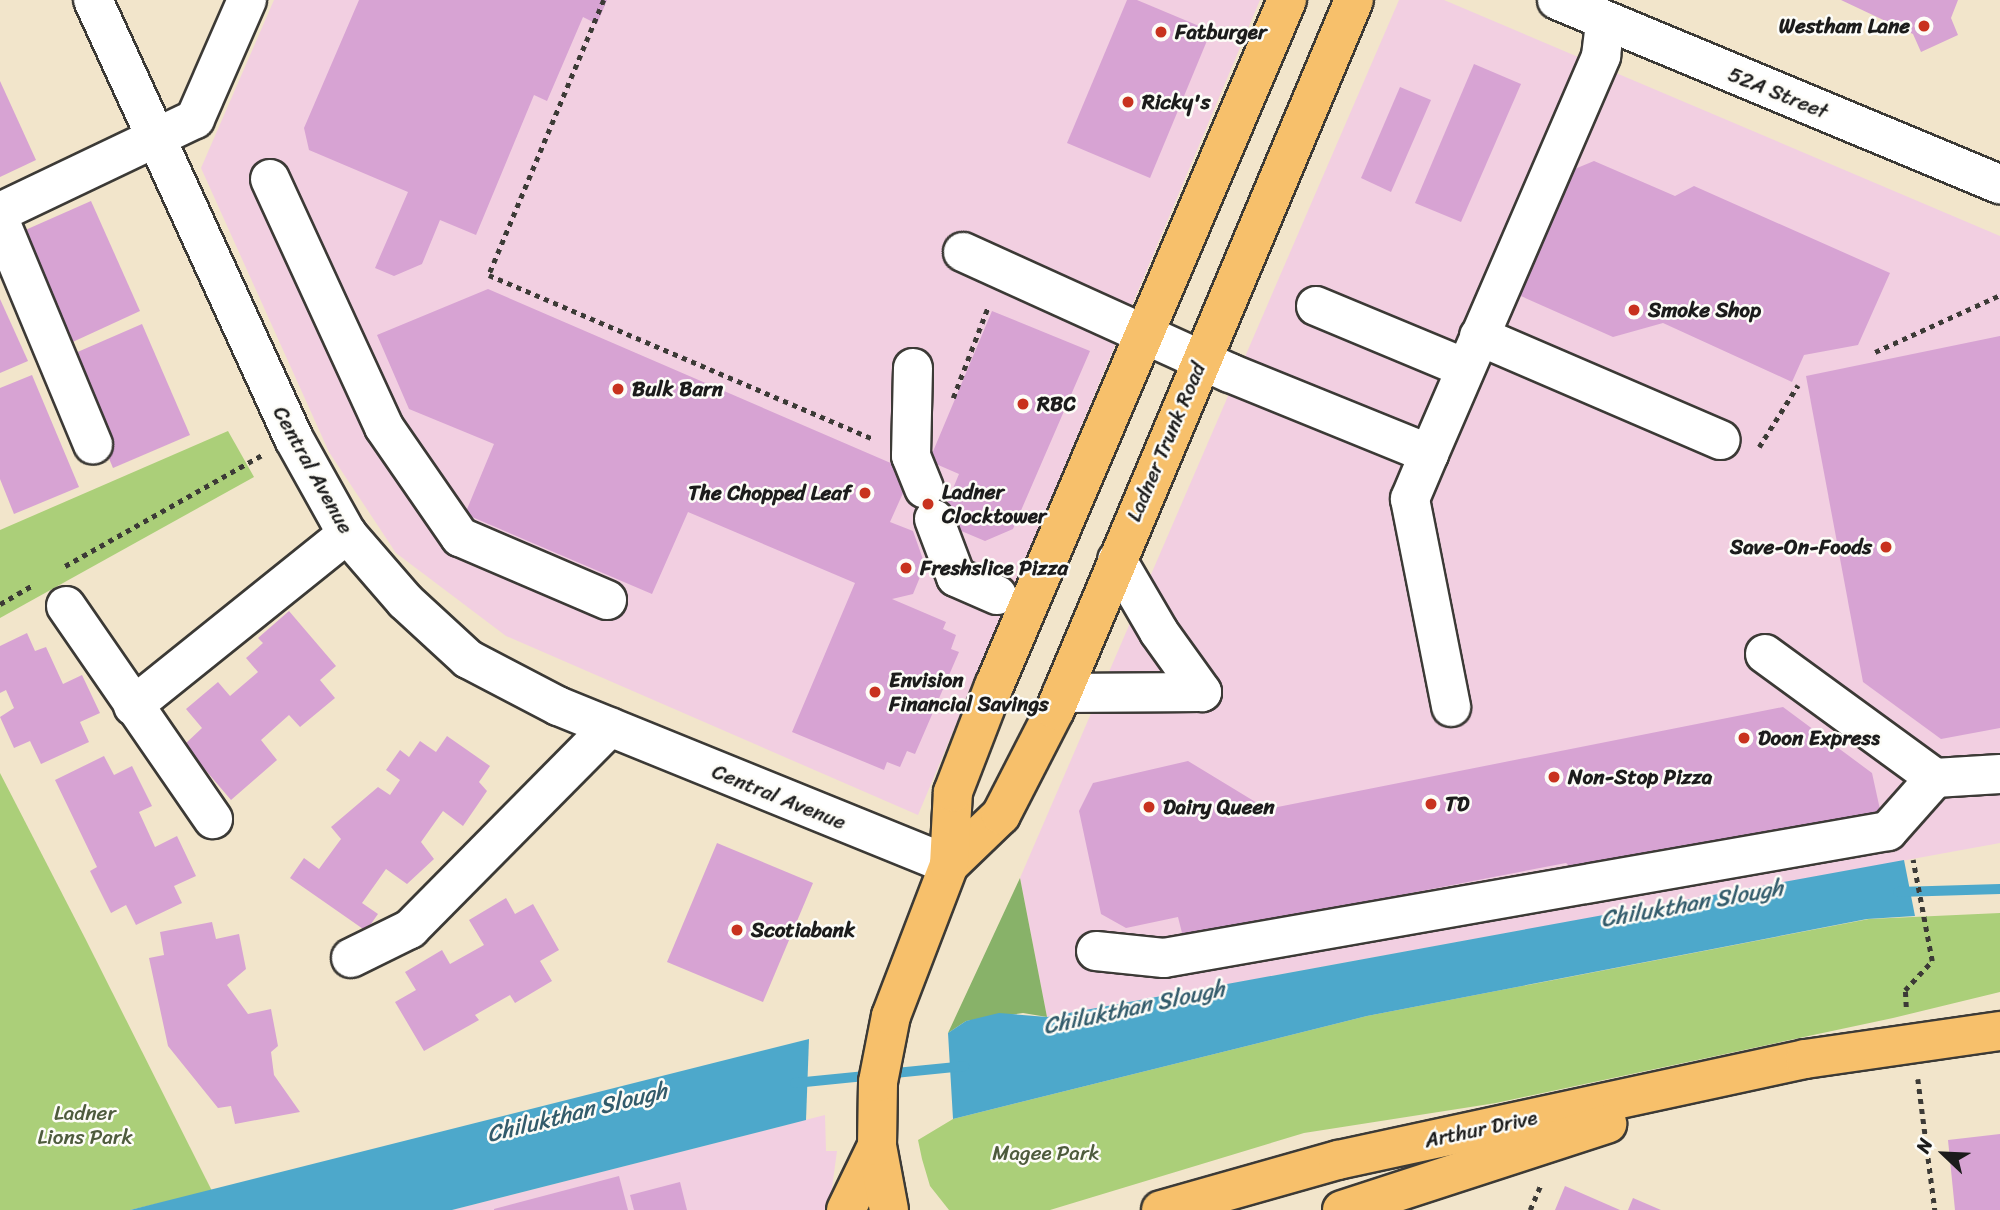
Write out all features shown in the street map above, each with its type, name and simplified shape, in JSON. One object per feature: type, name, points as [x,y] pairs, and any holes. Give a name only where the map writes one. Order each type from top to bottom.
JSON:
[{"type":"main road","name":"Ladner Trunk Road","points":[[888,1210],[877,1146],[877,1091],[885,1040],[919,940],[950,864],[953,792],[1143,334],[1287,0]]},
{"type":"main road","name":"Ladner Trunk Road","points":[[950,864],[1001,815],[1062,693],[1200,359],[1354,0]]},
{"type":"main road","name":"Arthur Drive","points":[[1161,1210],[1338,1160],[1805,1059],[2000,1031]]},
{"type":"main road","name":"Arthur Drive","points":[[1342,1210],[1400,1201],[1805,1059]]},
{"type":"main road","points":[[846,1210],[877,1146]]},
{"type":"street","name":"Central Avenue","points":[[93,0],[294,439],[347,534],[405,601],[468,659],[558,706],[950,864]]},
{"type":"street","points":[[0,212],[195,119],[247,0]]},
{"type":"street","name":"52A Street","points":[[1557,0],[1605,23],[2000,184]]},
{"type":"street","points":[[1451,708],[1410,499],[1601,57],[1605,23]]},
{"type":"street","points":[[270,179],[384,427],[460,537],[607,600]]},
{"type":"street","points":[[0,221],[93,444]]},
{"type":"street","points":[[963,252],[1200,359],[1429,454]]},
{"type":"street","points":[[1315,306],[1472,352],[1738,447]]},
{"type":"street","points":[[913,368],[923,487],[956,577],[997,595]]},
{"type":"street","points":[[133,706],[347,534]]},
{"type":"street","points":[[1062,693],[1202,692],[1159,632],[1117,560]]},
{"type":"street","points":[[62,588],[133,706],[213,819]]},
{"type":"street","points":[[1765,654],[1935,778],[2000,774]]},
{"type":"street","points":[[351,958],[410,929],[610,727]]},
{"type":"street","points":[[1096,951],[1164,958],[1888,831],[1935,778]]},
{"type":"path","points":[[604,0],[489,275],[923,487]]},
{"type":"path","points":[[1875,352],[2000,295]]},
{"type":"path","points":[[947,410],[991,308],[979,303]]},
{"type":"path","points":[[1738,447],[1798,385]]},
{"type":"path","points":[[62,588],[294,439]]},
{"type":"path","points":[[0,604],[35,584]]},
{"type":"path","points":[[1906,1010],[1905,990],[1932,961],[1912,853]]},
{"type":"path","points":[[1917,1073],[1935,1210]]},
{"type":"shaded area","points":[[274,0],[1260,0],[918,815],[506,636],[396,553],[329,452],[201,168]]},
{"type":"shaded area","points":[[1399,0],[1444,0],[2000,236],[2000,843],[1047,1017],[1020,878]]},
{"type":"shaded area","points":[[825,1115],[826,1151],[837,1151],[829,1210],[452,1210]]},
{"type":"green space","points":[[228,431],[254,477],[0,618],[0,530]]},
{"type":"green space","name":"Ladner Lions Park","points":[[0,773],[212,1191],[130,1210],[0,1210]]},
{"type":"green space","points":[[1020,878],[1047,1017],[1023,1013],[966,1021],[948,1033]]},
{"type":"green space","name":"Magee Park","points":[[2000,913],[2000,992],[1893,1018],[1496,1103],[1304,1133],[1050,1210],[949,1210],[930,1186],[922,1159],[918,1140],[953,1119],[1367,1016],[1869,919]]},
{"type":"water","points":[[1904,860],[1915,916],[1867,919],[1367,1016],[953,1119],[948,1033],[966,1021],[999,1013],[1047,1017]]},
{"type":"water","points":[[809,1039],[806,1120],[452,1210],[130,1210]]},
{"type":"building","points":[[359,0],[607,0],[597,24],[583,17],[547,101],[534,95],[476,235],[440,220],[422,264],[394,276],[375,268],[408,192],[309,150],[304,128]]},
{"type":"building","points":[[1127,0],[1137,0],[1211,31],[1150,178],[1067,143]]},
{"type":"building","name":"Westham Lane","points":[[1841,0],[1958,0],[1951,18],[1958,35],[1921,52],[1913,34]]},
{"type":"building","points":[[1474,64],[1521,84],[1461,222],[1415,203]]},
{"type":"building","points":[[0,81],[36,160],[0,177]]},
{"type":"building","points":[[1400,87],[1431,100],[1391,192],[1361,178]]},
{"type":"building","points":[[1594,161],[1675,196],[1694,186],[1890,273],[1858,345],[1804,355],[1792,382],[1663,323],[1613,337],[1514,293],[1565,173]]},
{"type":"building","points":[[91,201],[140,311],[64,346],[14,235]]},
{"type":"building","points":[[488,289],[893,464],[903,493],[890,522],[913,531],[925,565],[913,594],[892,599],[946,622],[943,629],[956,635],[951,649],[959,652],[915,754],[907,751],[900,767],[887,762],[884,770],[792,732],[855,583],[688,512],[652,594],[465,514],[494,444],[409,409],[377,335]]},
{"type":"building","points":[[0,299],[28,361],[0,373]]},
{"type":"building","points":[[992,311],[1090,351],[1013,529],[985,541],[959,530],[947,503],[959,474],[929,461]]},
{"type":"building","points":[[142,324],[190,435],[113,468],[66,357]]},
{"type":"building","points":[[2000,336],[2000,728],[1941,739],[1863,682],[1806,376]]},
{"type":"building","points":[[32,375],[79,487],[14,514],[0,479],[0,388]]},
{"type":"building","points":[[289,611],[336,666],[320,680],[335,698],[300,727],[289,715],[261,740],[277,760],[231,800],[184,745],[202,728],[186,709],[218,682],[230,696],[258,672],[246,658],[263,643],[258,638]]},
{"type":"building","points":[[27,633],[35,651],[46,647],[63,684],[82,675],[100,713],[80,722],[89,742],[41,764],[30,741],[14,748],[0,717],[14,708],[6,690],[0,693],[0,646]]},
{"type":"building","points":[[1783,707],[1872,773],[1881,814],[1577,873],[1566,863],[1183,937],[1178,917],[1126,928],[1101,914],[1079,811],[1093,783],[1188,761],[1267,809]]},
{"type":"building","points":[[447,736],[490,766],[479,782],[487,791],[463,826],[443,811],[421,842],[434,859],[407,884],[386,869],[362,903],[378,914],[366,931],[290,878],[304,858],[319,869],[341,839],[331,827],[378,787],[390,795],[400,780],[386,770],[400,750],[409,757],[420,741],[436,752]]},
{"type":"building","points":[[104,756],[114,775],[132,766],[152,806],[139,812],[155,847],[177,836],[196,876],[174,886],[182,903],[136,925],[126,905],[111,913],[90,871],[97,867],[55,780]]},
{"type":"building","name":"Scotiabank","points":[[717,843],[813,883],[763,1002],[667,962]]},
{"type":"building","points":[[506,898],[515,914],[533,904],[559,950],[540,961],[552,981],[515,1003],[510,995],[475,1015],[479,1020],[424,1051],[395,1002],[416,990],[405,972],[442,950],[450,964],[484,945],[469,920]]},
{"type":"building","points":[[212,922],[216,939],[239,934],[246,969],[227,985],[248,1014],[271,1009],[278,1046],[271,1052],[274,1075],[300,1112],[235,1124],[231,1106],[218,1108],[168,1046],[149,958],[164,955],[160,932]]},
{"type":"building","points":[[2000,1134],[2000,1210],[1955,1210],[1948,1140]]},
{"type":"building","points":[[619,1176],[628,1210],[494,1210],[494,1209]]},
{"type":"building","points":[[680,1182],[687,1210],[634,1210],[630,1195]]},
{"type":"building","points":[[1565,1186],[1620,1210],[1555,1210]]},
{"type":"building","points":[[1633,1198],[1661,1210],[1628,1210]]},
{"type":"waterway","name":"Chilukthan Slough","points":[[1898,892],[2000,889]]},
{"type":"waterway","name":"Chilukthan Slough","points":[[795,1083],[964,1066]]},
{"type":"place","name":"Westham Lane","points":[[1924,26]]},
{"type":"place","name":"Fatburger","points":[[1161,32]]},
{"type":"place","name":"Ricky's","points":[[1128,102]]},
{"type":"place","name":"Smoke Shop","points":[[1634,310]]},
{"type":"place","name":"Bulk Barn","points":[[618,389]]},
{"type":"place","name":"RBC","points":[[1023,404]]},
{"type":"place","name":"The Chopped Leaf","points":[[865,493]]},
{"type":"place","name":"Ladner Clocktower","points":[[928,504]]},
{"type":"place","name":"Save-On-Foods","points":[[1886,547]]},
{"type":"place","name":"Freshslice Pizza","points":[[906,568]]},
{"type":"place","name":"Envision Financial Savings","points":[[875,692]]},
{"type":"place","name":"Doon Express","points":[[1744,738]]},
{"type":"place","name":"Non-Stop Pizza","points":[[1554,777]]},
{"type":"place","name":"TD","points":[[1431,804]]},
{"type":"place","name":"Dairy Queen","points":[[1149,807]]},
{"type":"place","name":"Scotiabank","points":[[737,930]]}]
